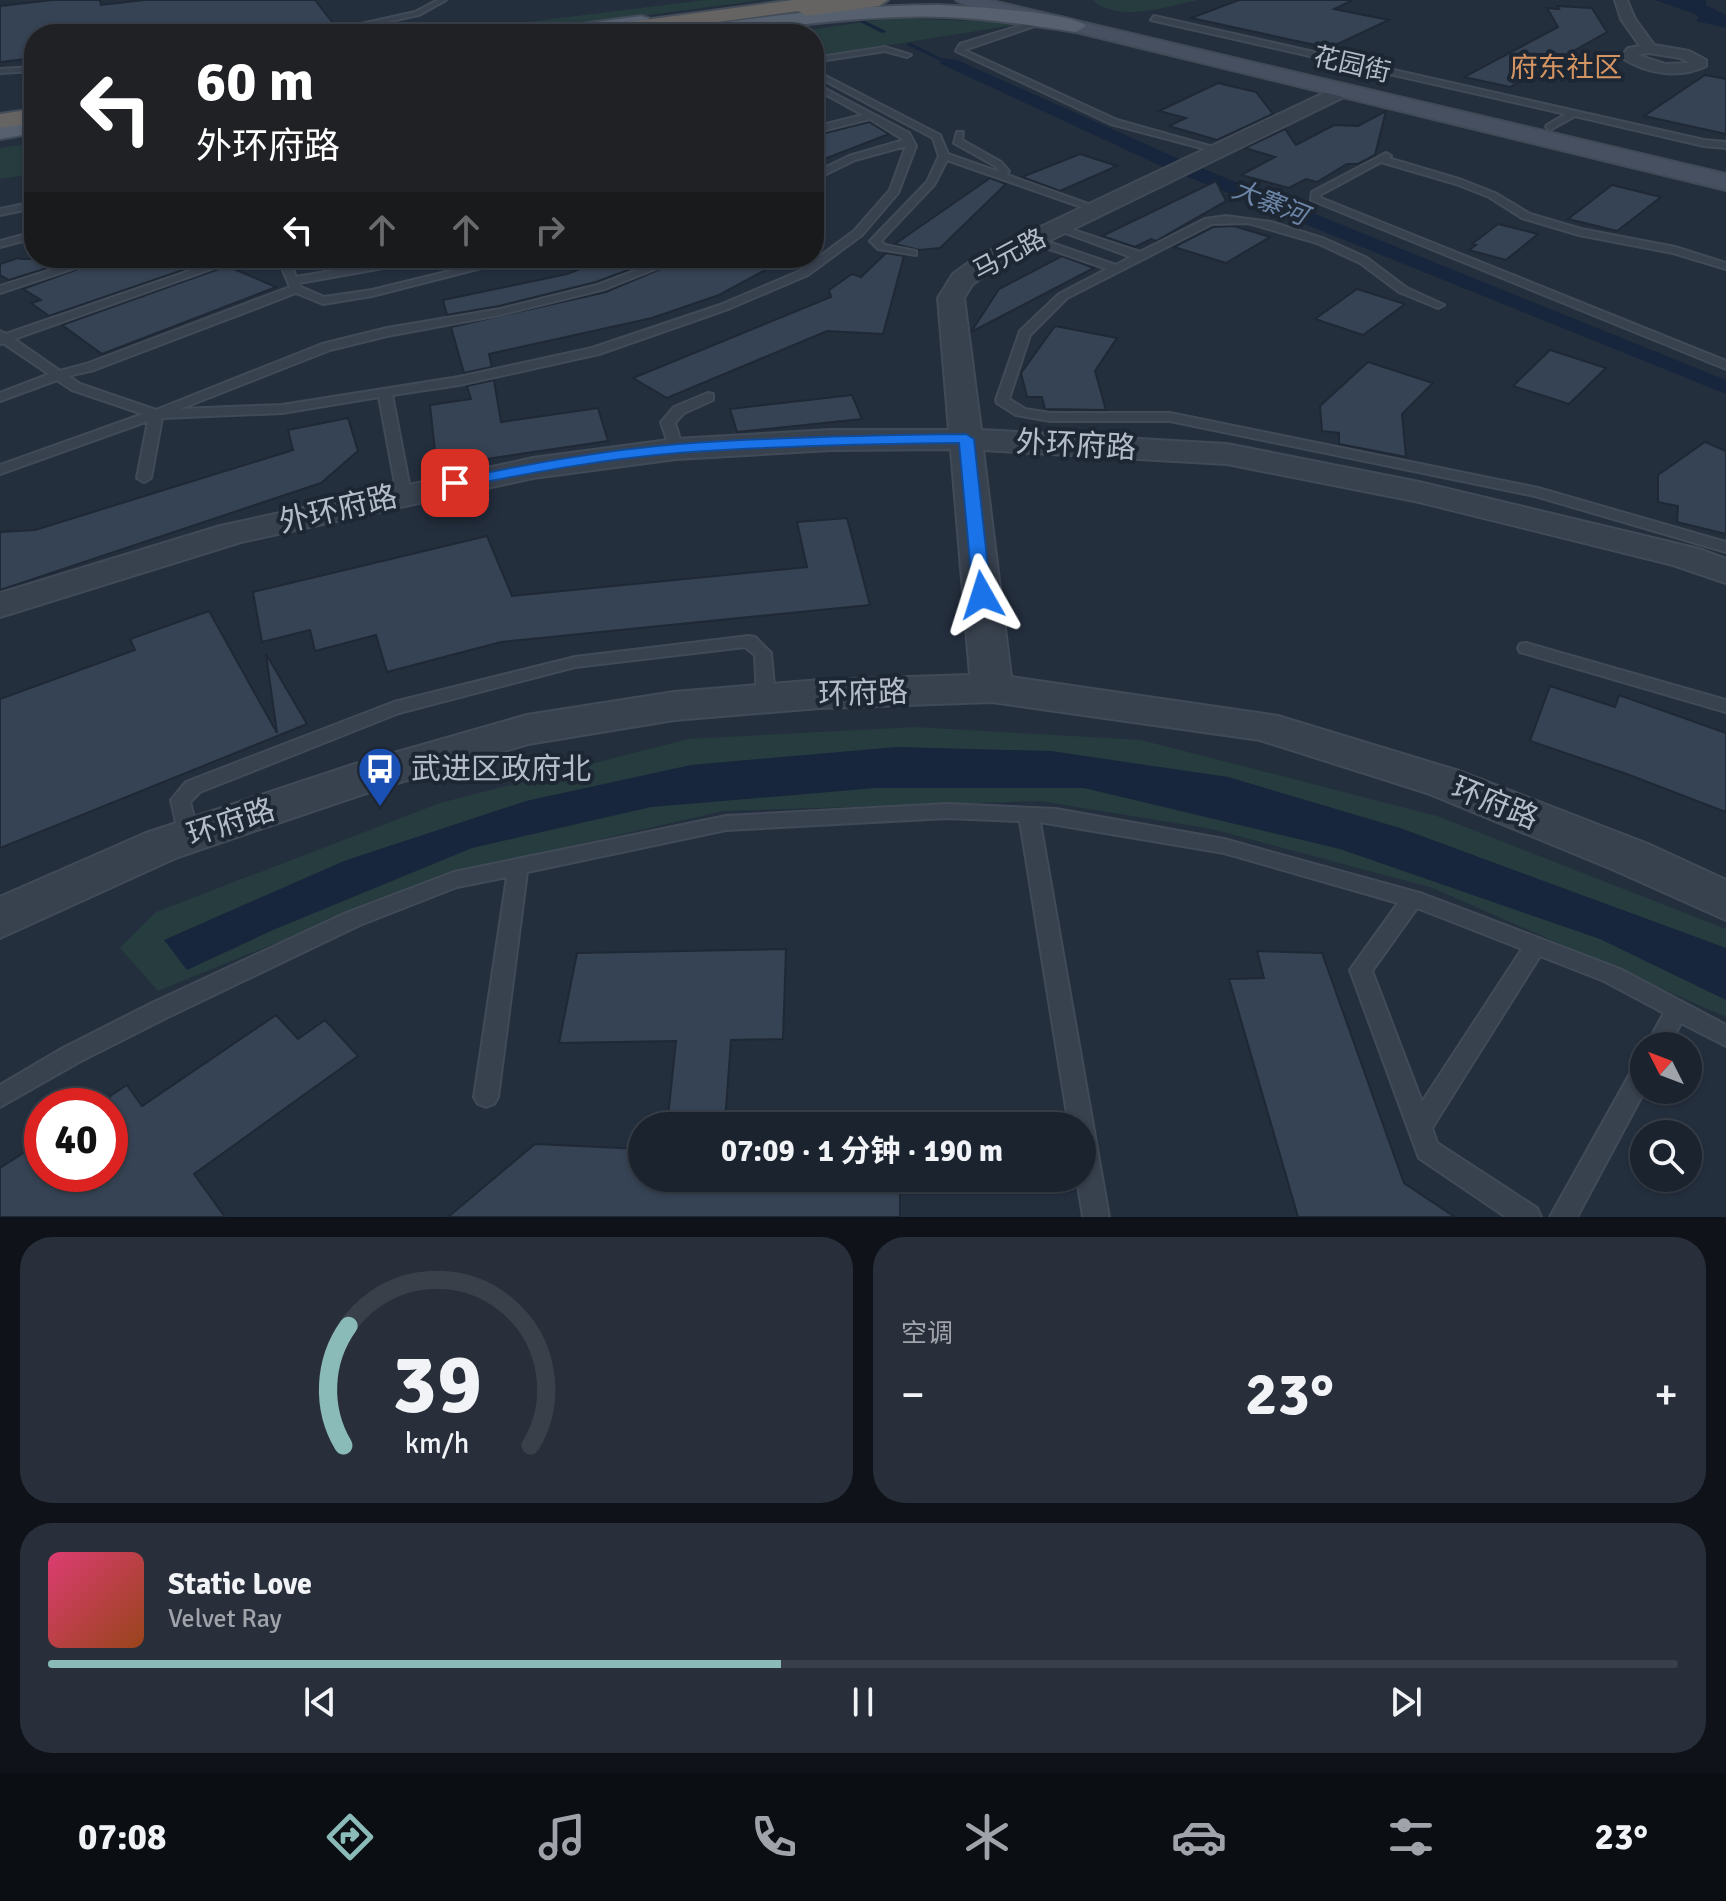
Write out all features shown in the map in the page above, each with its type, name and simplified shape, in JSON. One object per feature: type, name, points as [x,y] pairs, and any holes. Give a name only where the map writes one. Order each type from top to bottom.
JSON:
[{"type":"highway","points":[[691,24],[851,9]]},
{"type":"highway","points":[[718,24],[851,9]]},
{"type":"main road","points":[[628,24],[810,0]]},
{"type":"main road","points":[[756,24],[927,0]]},
{"type":"main road","name":"花园街","points":[[965,0],[1045,14],[1343,90],[1726,182]]},
{"type":"main road","name":"花园街","points":[[1005,0],[1086,24],[1726,168]]},
{"type":"main road","points":[[851,9],[1045,14]]},
{"type":"main road","points":[[750,24],[792,19]]},
{"type":"street","points":[[1621,0],[1628,19],[1649,49],[1684,54],[1707,64],[1693,68],[1661,67],[1629,56],[1633,51],[1649,49]]},
{"type":"street","name":"马元路","points":[[992,688],[951,298],[962,280],[984,263],[1343,90]]},
{"type":"street","name":"外环府路","points":[[0,605],[232,533],[533,468],[676,449],[831,440],[966,439],[1227,454],[1419,492],[1532,505],[1726,572]]},
{"type":"street","name":"环府路","points":[[0,918],[162,845],[368,776],[527,730],[674,706],[766,698],[992,688],[1263,726],[1443,782],[1631,857],[1726,901]]},
{"type":"lane","points":[[368,24],[417,14],[443,0]]},
{"type":"lane","points":[[1045,14],[963,46],[960,51],[1114,122],[1217,151]]},
{"type":"lane","points":[[1154,18],[1573,114],[1726,145]]},
{"type":"lane","points":[[824,58],[885,49],[907,55]]},
{"type":"lane","points":[[0,71],[24,70]]},
{"type":"lane","points":[[824,77],[937,137],[944,156],[931,183],[875,241],[882,247],[912,253]]},
{"type":"lane","points":[[824,90],[906,135],[911,146],[895,191],[858,233],[824,258]]},
{"type":"lane","points":[[824,97],[833,95]]},
{"type":"lane","points":[[1550,127],[1573,114]]},
{"type":"lane","points":[[824,128],[871,116]]},
{"type":"lane","points":[[960,134],[957,141],[998,164],[1004,171],[1002,176]]},
{"type":"lane","points":[[824,172],[852,158],[909,141]]},
{"type":"lane","points":[[944,156],[1097,209]]},
{"type":"lane","points":[[1726,266],[1675,250],[1566,228],[1526,216],[1492,195],[1383,158],[1315,194],[1316,200],[1726,365]]},
{"type":"lane","points":[[0,212],[24,207]]},
{"type":"lane","points":[[1438,305],[1401,289],[1379,269],[1334,248],[1276,225],[1224,216],[1063,296],[1024,334],[1002,400],[1021,412],[1050,417],[1170,417],[1532,505],[1726,547]]},
{"type":"lane","points":[[1045,234],[1140,256]]},
{"type":"lane","points":[[1045,234],[1115,268]]},
{"type":"lane","points":[[0,244],[24,238]]},
{"type":"lane","points":[[0,290],[69,268]]},
{"type":"lane","points":[[1,338],[208,268]]},
{"type":"lane","points":[[287,268],[294,285],[323,301],[372,293],[475,268]]},
{"type":"lane","points":[[0,397],[58,375],[90,367],[294,285],[375,268]]},
{"type":"lane","points":[[0,470],[156,414],[326,347],[387,332],[500,312],[601,287],[651,268]]},
{"type":"lane","points":[[1,338],[76,387],[156,414],[282,409],[459,381],[595,351],[724,307],[811,268]]},
{"type":"lane","points":[[385,393],[404,494]]},
{"type":"lane","points":[[676,449],[668,422],[679,410],[708,397]]},
{"type":"lane","points":[[144,478],[156,414]]},
{"type":"lane","points":[[189,836],[180,800],[193,787],[394,708],[575,662],[749,641],[763,653],[766,698]]},
{"type":"lane","points":[[1526,648],[1726,706]]},
{"type":"lane","points":[[0,1097],[71,1055],[160,1010],[353,919],[454,880],[726,823],[947,811],[1056,816],[1224,846],[1412,899],[1612,975],[1726,1036]]},
{"type":"lane","points":[[1029,815],[1079,1112]]},
{"type":"lane","points":[[486,1097],[518,866]]},
{"type":"lane","points":[[1412,899],[1361,970],[1428,1150],[1528,1217]]},
{"type":"lane","points":[[1419,1127],[1535,946]]},
{"type":"lane","points":[[1665,1032],[1677,1010]]},
{"type":"lane","points":[[1563,1217],[1630,1095]]},
{"type":"lane","points":[[1092,1192],[1096,1217]]},
{"type":"green space","points":[[705,0],[762,0],[581,24],[512,24]]},
{"type":"green space","points":[[1092,0],[1199,0],[1130,12],[1104,7]]},
{"type":"green space","points":[[891,18],[1028,23],[824,55],[824,28]]},
{"type":"green space","points":[[24,144],[24,175],[0,179],[0,148]]},
{"type":"green space","points":[[916,727],[1141,740],[1437,816],[1726,929],[1726,1017],[1433,888],[1212,829],[1040,801],[723,811],[443,875],[158,991],[120,948],[156,912],[440,803],[688,739]]},
{"type":"water","points":[[1655,0],[1706,0],[1706,5],[1726,15],[1726,28],[1696,21],[1699,18],[1695,14]]},
{"type":"water","points":[[938,59],[957,60],[1179,159],[1726,380],[1726,394],[1161,166],[939,63],[941,61]]},
{"type":"water","points":[[897,747],[1051,751],[1228,777],[1400,828],[1726,948],[1726,1000],[1600,939],[1340,849],[1084,788],[876,788],[651,807],[472,848],[273,930],[187,970],[164,940],[344,861],[526,801],[691,765]]},
{"type":"building","points":[[52,0],[100,0],[101,5],[144,0],[315,0],[334,24],[24,24],[24,59],[0,62],[0,6]]},
{"type":"building","points":[[1239,0],[1353,0],[1334,9],[1389,20],[1329,48],[1191,18]]},
{"type":"building","points":[[1557,6],[1592,8],[1607,32],[1510,87],[1464,77],[1558,27],[1547,8],[1559,9]]},
{"type":"building","points":[[1705,75],[1726,79],[1726,134],[1644,116]]},
{"type":"building","points":[[1218,83],[1256,92],[1273,114],[1217,140],[1169,126],[1186,118],[1159,111]]},
{"type":"building","points":[[1386,111],[1375,155],[1358,164],[1347,164],[1317,182],[1306,179],[1289,188],[1241,175],[1275,157],[1245,148],[1285,129],[1296,145],[1334,125],[1358,126]]},
{"type":"building","points":[[869,122],[889,134],[824,159],[824,133]]},
{"type":"building","points":[[1080,154],[1117,166],[1060,191],[1022,177]]},
{"type":"building","points":[[990,178],[1006,184],[940,248],[919,250],[895,244]]},
{"type":"building","points":[[1216,181],[1226,201],[1156,241],[1151,239],[1135,247],[1102,236]]},
{"type":"building","points":[[1612,185],[1661,197],[1617,231],[1568,219]]},
{"type":"building","points":[[1498,224],[1538,234],[1506,260],[1469,250],[1476,245],[1472,244]]},
{"type":"building","points":[[1234,226],[1270,237],[1226,263],[1174,247],[1213,227]]},
{"type":"building","points":[[886,253],[904,256],[883,334],[827,331],[667,398],[633,378],[831,297],[829,290],[852,274],[861,277]]},
{"type":"building","points":[[1062,256],[1094,268],[971,332],[999,289]]},
{"type":"building","points":[[18,258],[24,259],[24,268],[47,268],[9,280],[0,275],[0,264]]},
{"type":"building","points":[[81,268],[189,268],[49,316],[31,303],[41,300],[23,289]]},
{"type":"building","points":[[221,268],[232,268],[276,287],[102,354],[62,325]]},
{"type":"building","points":[[583,268],[633,268],[596,282],[499,306],[447,315],[443,300]]},
{"type":"building","points":[[662,268],[769,268],[719,295],[652,318],[489,354],[492,367],[464,373],[451,327],[606,292]]},
{"type":"building","points":[[1357,289],[1405,304],[1363,335],[1315,319]]},
{"type":"building","points":[[1055,326],[1117,338],[1095,371],[1106,410],[1045,409],[1042,397],[1027,397],[1021,373]]},
{"type":"building","points":[[1550,350],[1606,368],[1569,404],[1513,386]]},
{"type":"building","points":[[1368,362],[1433,383],[1402,414],[1406,457],[1339,444],[1339,433],[1322,431],[1320,406]]},
{"type":"building","points":[[494,380],[501,422],[598,408],[608,441],[480,460],[435,451],[430,405],[471,399],[467,386]]},
{"type":"building","points":[[852,395],[862,419],[737,432],[730,409]]},
{"type":"building","points":[[348,418],[358,451],[321,483],[0,590],[0,532],[35,530],[293,450],[288,430]]},
{"type":"building","points":[[1705,442],[1726,451],[1726,534],[1677,522],[1678,506],[1658,502],[1658,475]]},
{"type":"building","points":[[847,518],[870,605],[501,642],[387,672],[376,635],[315,651],[310,630],[262,642],[253,592],[487,536],[512,596],[807,567],[797,522]]},
{"type":"building","points":[[209,611],[277,733],[266,654],[307,724],[0,848],[0,699],[135,650],[130,639]]},
{"type":"building","points":[[1550,686],[1615,707],[1619,695],[1726,733],[1726,812],[1530,741]]},
{"type":"building","points":[[786,949],[783,1039],[731,1040],[726,1112],[668,1112],[676,1041],[559,1043],[577,953]]},
{"type":"building","points":[[1257,951],[1322,953],[1404,1183],[1455,1217],[1298,1217],[1229,979],[1264,978]]},
{"type":"building","points":[[276,1015],[298,1039],[325,1020],[358,1056],[194,1174],[225,1217],[0,1217],[0,1168],[24,1153],[24,1192],[128,1192],[128,1088],[122,1088],[127,1085],[142,1106]]},
{"type":"building","points":[[535,1144],[628,1148],[628,1192],[900,1192],[900,1217],[448,1217]]},
{"type":"waterway","name":"大寨河","points":[[848,14],[884,32]]},
{"type":"waterway","name":"大寨河","points":[[909,44],[949,63]]},
{"type":"place","name":"武进区政府北","points":[[380,808]]},
{"type":"district","name":"府东社区","points":[[1566,67]]},
{"type":"route","points":[[455,483],[533,468],[676,449],[831,440],[966,439],[982,595]]}]
